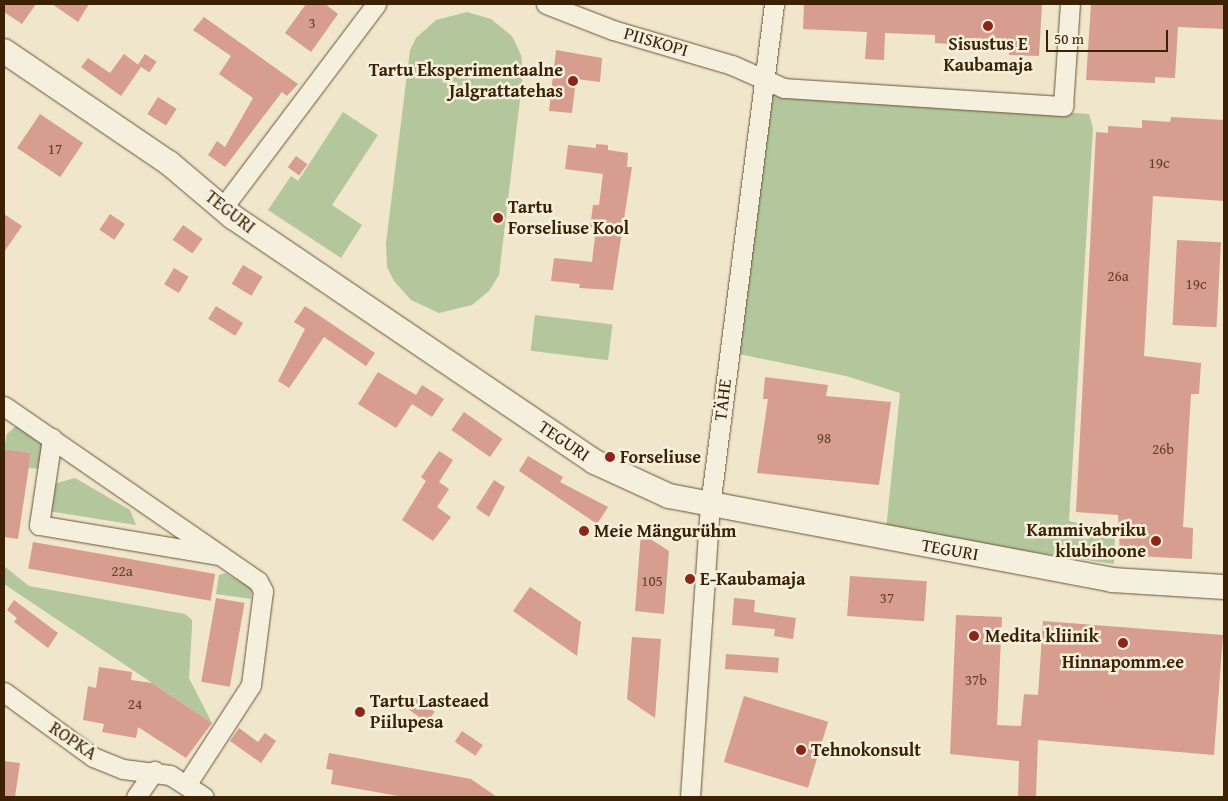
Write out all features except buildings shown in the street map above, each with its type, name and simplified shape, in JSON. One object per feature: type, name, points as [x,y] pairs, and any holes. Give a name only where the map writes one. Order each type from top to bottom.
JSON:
[{"type":"street","points":[[224,206],[376,4]]},
{"type":"street","name":"PIISKOPI","points":[[546,4],[766,80],[784,88],[1063,106],[1070,4]]},
{"type":"street","name":"TÄHE","points":[[690,797],[710,506],[766,80],[774,4]]},
{"type":"street","name":"TEGURI","points":[[4,51],[169,163],[224,206],[233,217],[595,462],[669,496],[710,506],[1112,580],[1224,587]]},
{"type":"street","points":[[4,406],[222,555],[258,581],[263,591],[251,685],[186,785]]},
{"type":"street","points":[[52,438],[39,525],[222,555]]},
{"type":"street","name":"ROPKA","points":[[4,692],[93,757],[123,769],[154,771],[170,775],[204,797]]},
{"type":"street","points":[[136,797],[154,771]]},
{"type":"green space","points":[[467,12],[491,19],[512,36],[521,55],[523,74],[499,275],[489,291],[472,305],[439,313],[411,300],[394,281],[387,267],[386,243],[410,50],[416,38],[436,20]]},
{"type":"green space","points":[[770,92],[1089,114],[1093,128],[1069,521],[1115,532],[1114,564],[886,530],[900,393],[846,376],[739,354]]},
{"type":"green space","points":[[343,112],[378,135],[332,205],[362,225],[341,258],[268,210],[291,176],[298,181]]},
{"type":"green space","points":[[535,315],[612,325],[608,360],[531,351]]},
{"type":"green space","points":[[18,424],[45,442],[41,469],[29,468],[31,453],[4,449],[7,434]]},
{"type":"green space","points":[[75,478],[130,510],[136,525],[48,511],[53,484]]},
{"type":"green space","points":[[4,566],[29,586],[185,614],[192,620],[189,678],[212,723],[4,584]]},
{"type":"green space","points":[[225,573],[252,588],[251,599],[216,594],[219,575]]},
{"type":"place","name":"Sisustus E Kaubamaja","points":[[988,26]]},
{"type":"place","name":"Tartu Eksperimentaalne Jalgrattatehas","points":[[573,81]]},
{"type":"place","name":"Tartu Forseliuse Kool","points":[[498,218]]},
{"type":"place","name":"Forseliuse","points":[[610,457]]},
{"type":"place","name":"Meie Mängurühm","points":[[584,531]]},
{"type":"place","name":"Kammivabriku klubihoone","points":[[1156,541]]},
{"type":"place","name":"E-Kaubamaja","points":[[690,579]]},
{"type":"place","name":"Medita kliinik","points":[[974,636]]},
{"type":"place","name":"Hinnapomm.ee","points":[[1123,643]]},
{"type":"place","name":"Tartu Lasteaed Piilupesa","points":[[360,712]]},
{"type":"place","name":"Tehnokonsult","points":[[801,750]]}]
